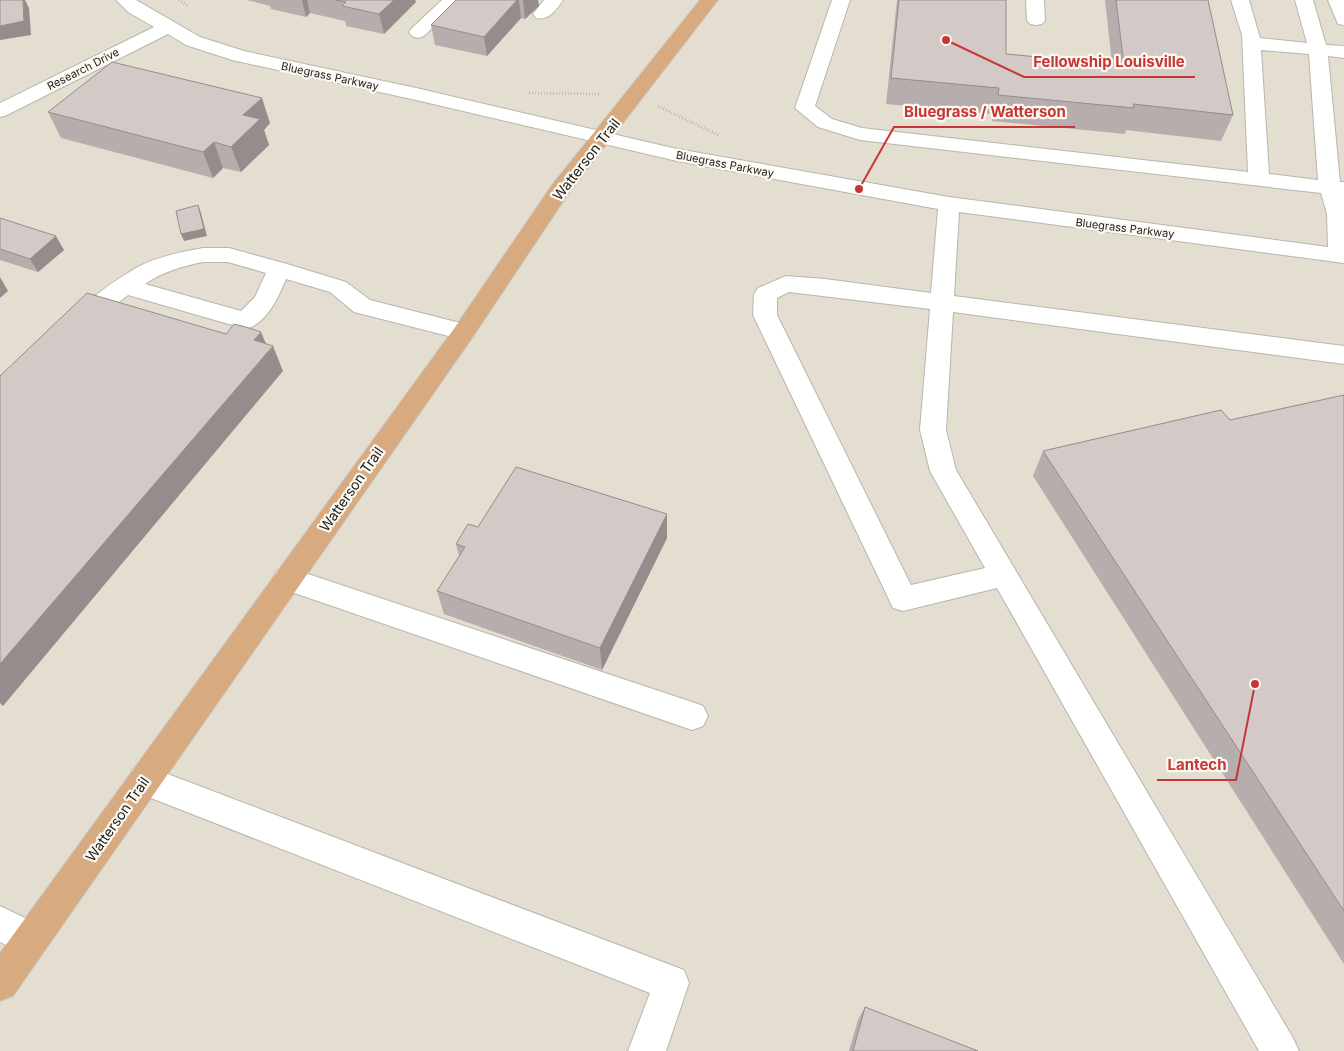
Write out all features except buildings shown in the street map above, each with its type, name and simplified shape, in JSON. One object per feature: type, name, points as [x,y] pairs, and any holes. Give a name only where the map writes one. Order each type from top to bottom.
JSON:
[{"type":"main road","name":"Watterson Trail","points":[[0,983],[464,332],[560,190],[710,0]]},
{"type":"street","points":[[129,4],[154,0]]},
{"type":"street","points":[[418,32],[452,0]]},
{"type":"street","points":[[542,14],[554,0]]},
{"type":"street","points":[[841,0],[805,108],[825,123],[860,134],[1337,188]]},
{"type":"street","points":[[1035,0],[1036,20]]},
{"type":"street","points":[[1240,0],[1251,42],[1259,178]]},
{"type":"street","points":[[1304,0],[1318,49],[1337,188],[1342,256]]},
{"type":"street","points":[[1337,0],[1344,20]]},
{"type":"street","name":"Bluegrass Parkway","points":[[129,4],[166,28],[193,42],[239,56],[677,155],[949,204],[1342,256]]},
{"type":"street","name":"Research Drive","points":[[0,111],[166,28]]},
{"type":"street","points":[[1251,42],[1344,52]]},
{"type":"street","points":[[949,204],[933,430],[943,470],[1280,1051]]},
{"type":"street","points":[[60,336],[145,273],[178,260],[203,255],[228,255],[279,269],[338,287],[362,306],[464,332]]},
{"type":"street","points":[[125,286],[246,321],[265,301],[279,269]]},
{"type":"street","points":[[1004,575],[903,599],[765,315],[766,294],[786,284],[825,286],[1344,355]]},
{"type":"street","points":[[287,579],[692,716]]},
{"type":"street","points":[[144,780],[671,983],[647,1051]]},
{"type":"street","points":[[0,923],[32,938]]},
{"type":"path","points":[[654,104],[718,135]]},
{"type":"shaded area","points":[[0,0],[1344,0],[1344,1051],[0,1051]]},
{"type":"place","name":"Fellowship Louisville","points":[[946,40]]},
{"type":"place","name":"Bluegrass / Watterson","points":[[859,189]]},
{"type":"place","name":"Lantech","points":[[1255,684]]}]
